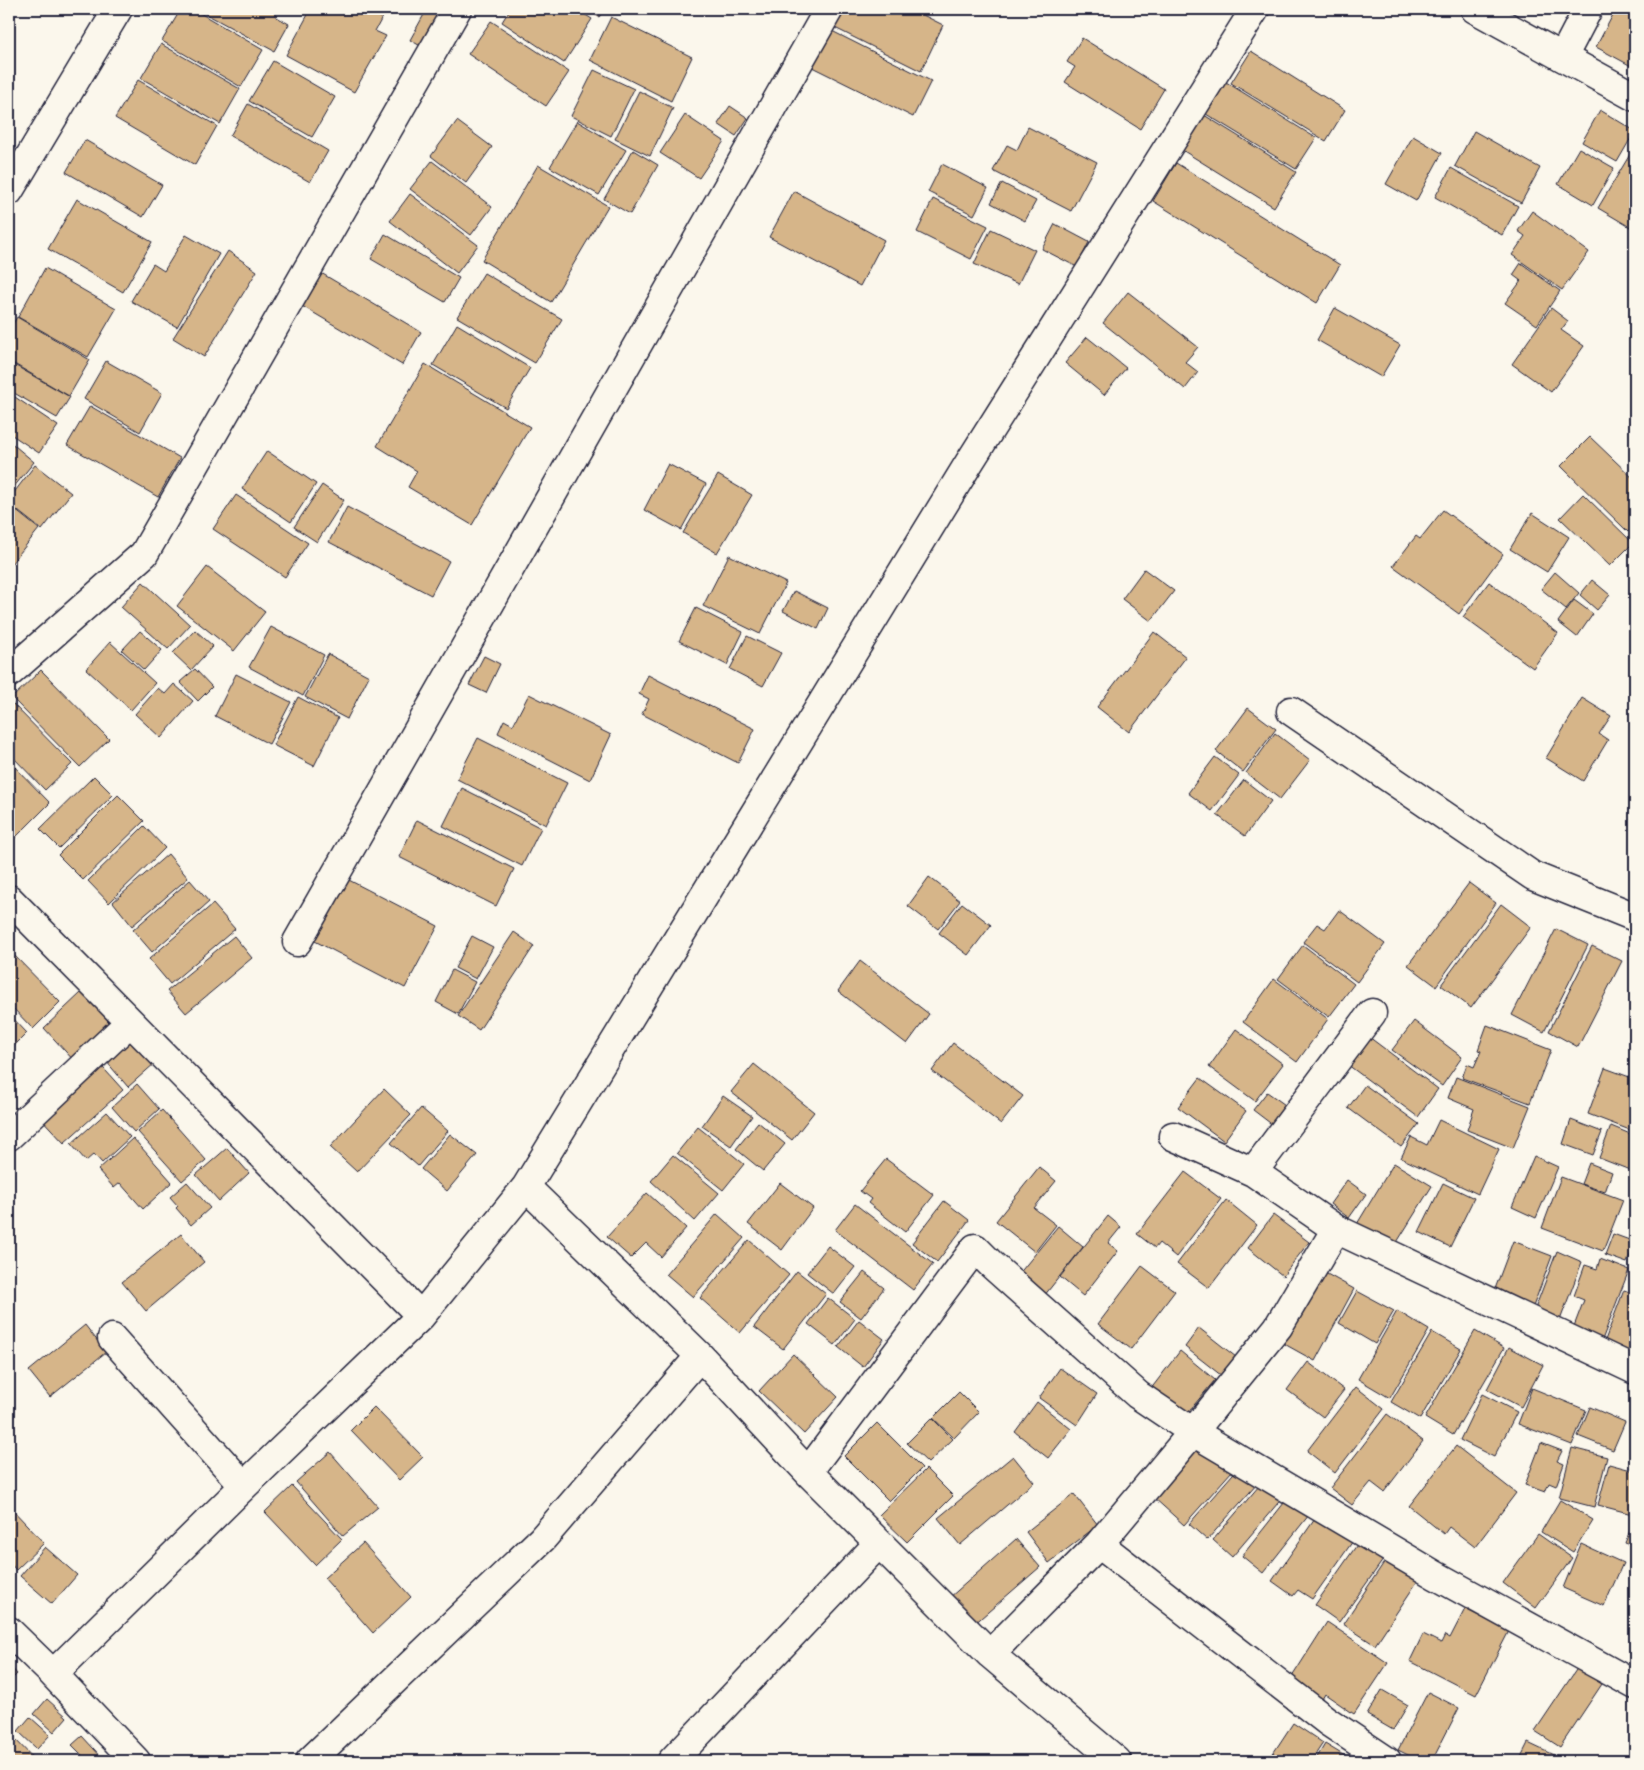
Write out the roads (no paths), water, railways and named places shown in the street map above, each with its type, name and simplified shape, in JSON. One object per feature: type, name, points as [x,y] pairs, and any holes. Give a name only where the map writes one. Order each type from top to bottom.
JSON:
[{"type":"street","points":[[9,191],[118,9]]},
{"type":"street","points":[[9,673],[144,554],[457,9]]},
{"type":"street","points":[[297,942],[829,9]]},
{"type":"street","points":[[53,1674],[244,1486],[421,1316],[526,1187],[969,463],[1255,9]]},
{"type":"street","points":[[1475,9],[1635,96]]},
{"type":"street","points":[[1562,57],[1588,9]]},
{"type":"street","points":[[1291,711],[1533,876],[1635,917]]},
{"type":"street","points":[[9,899],[129,1023],[421,1316]]},
{"type":"street","points":[[1253,1172],[1372,1012]]},
{"type":"street","points":[[9,1136],[129,1023]]},
{"type":"street","points":[[1173,1136],[1253,1172],[1336,1229],[1635,1370]]},
{"type":"street","points":[[526,1187],[700,1356],[808,1472],[990,1654],[1117,1761]]},
{"type":"street","points":[[990,1654],[1100,1544],[1194,1432],[1278,1327],[1336,1229]]},
{"type":"street","points":[[808,1472],[975,1248],[1138,1395],[1194,1432],[1435,1575],[1635,1685]]},
{"type":"street","points":[[112,1338],[244,1486]]},
{"type":"street","points":[[310,1761],[542,1539],[700,1356]]},
{"type":"street","points":[[672,1761],[880,1543]]},
{"type":"street","points":[[1100,1544],[1327,1721],[1387,1761]]},
{"type":"street","points":[[9,1632],[53,1674],[136,1761]]}]
